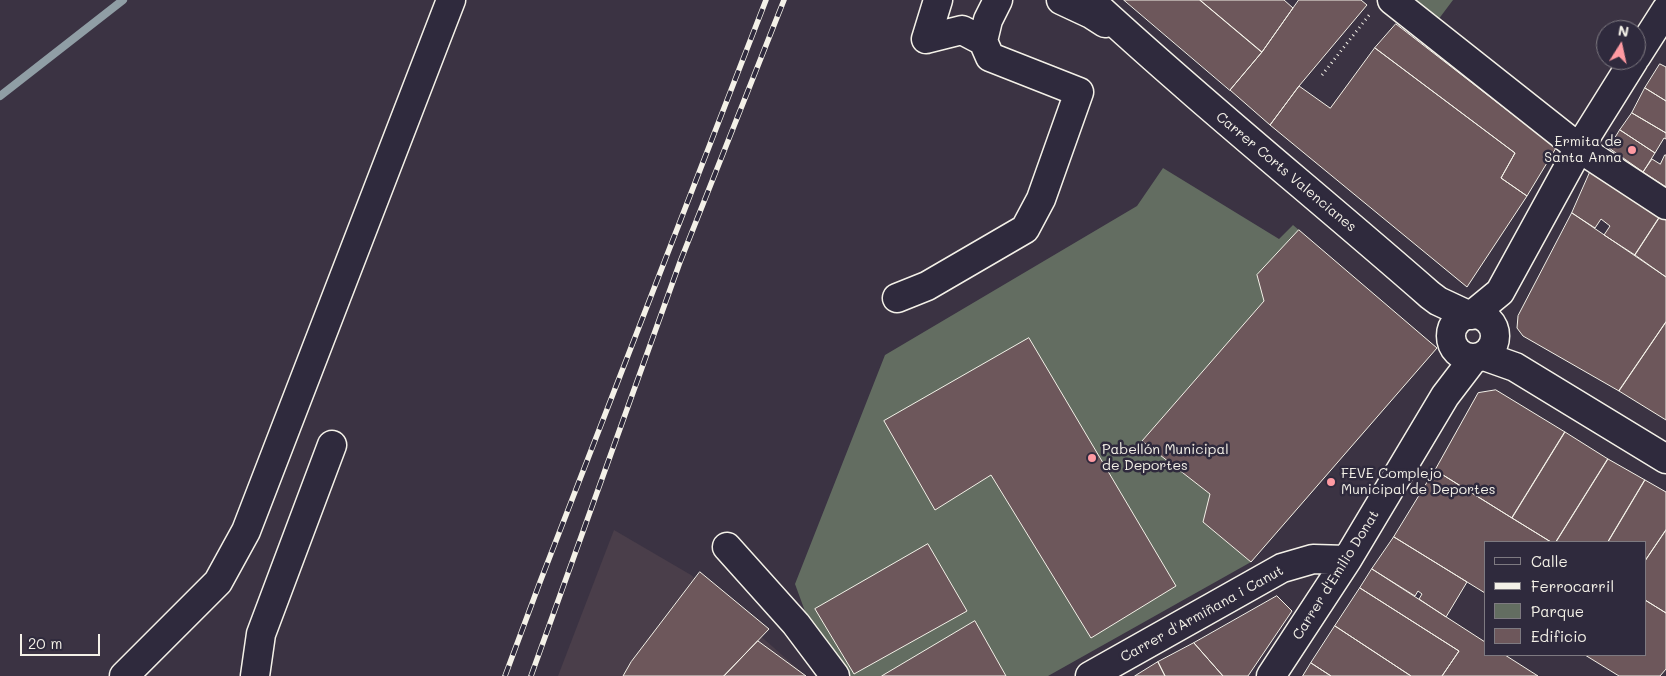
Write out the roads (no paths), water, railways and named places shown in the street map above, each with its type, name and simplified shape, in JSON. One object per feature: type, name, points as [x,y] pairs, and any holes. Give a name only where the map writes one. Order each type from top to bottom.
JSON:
[{"type":"street","points":[[124,676],[218,582],[246,532],[451,0]]},
{"type":"street","points":[[897,298],[928,286],[1026,230],[1041,199],[1079,92],[986,49],[962,30],[926,39],[938,0]]},
{"type":"street","points":[[986,49],[988,20],[998,0]]},
{"type":"street","name":"Carrer Corts Valencianes","points":[[1061,0],[1091,14],[1135,42]]},
{"type":"street","name":"Carrer Corts Valencianes","points":[[1090,0],[1135,42],[1438,301],[1474,336]]},
{"type":"street","points":[[1384,4],[1579,148],[1666,205]]},
{"type":"street","points":[[1646,42],[1666,11]]},
{"type":"street","points":[[1579,148],[1628,70]]},
{"type":"street","name":"Carrer d'Emilio Donat","points":[[1271,676],[1347,560],[1445,396],[1474,336],[1579,148]]},
{"type":"street","points":[[1474,336],[1515,367],[1666,459]]},
{"type":"street","points":[[255,676],[261,634],[332,445]]},
{"type":"street","points":[[727,547],[796,624],[835,676]]},
{"type":"street","name":"Carrer d'Armiñana i Canut","points":[[1090,676],[1282,568],[1312,558],[1347,560]]},
{"type":"waterway","points":[[0,96],[123,0]]},
{"type":"railway","points":[[505,676],[766,0]]},
{"type":"railway","points":[[531,676],[680,262],[784,0]]},
{"type":"place","name":"Ermita de Santa Anna","points":[[1632,150]]},
{"type":"place","name":"Pabellón Municipal de Deportes","points":[[1092,458]]},
{"type":"place","name":"FEVE Complejo Municipal de Deportes","points":[[1331,482]]}]
